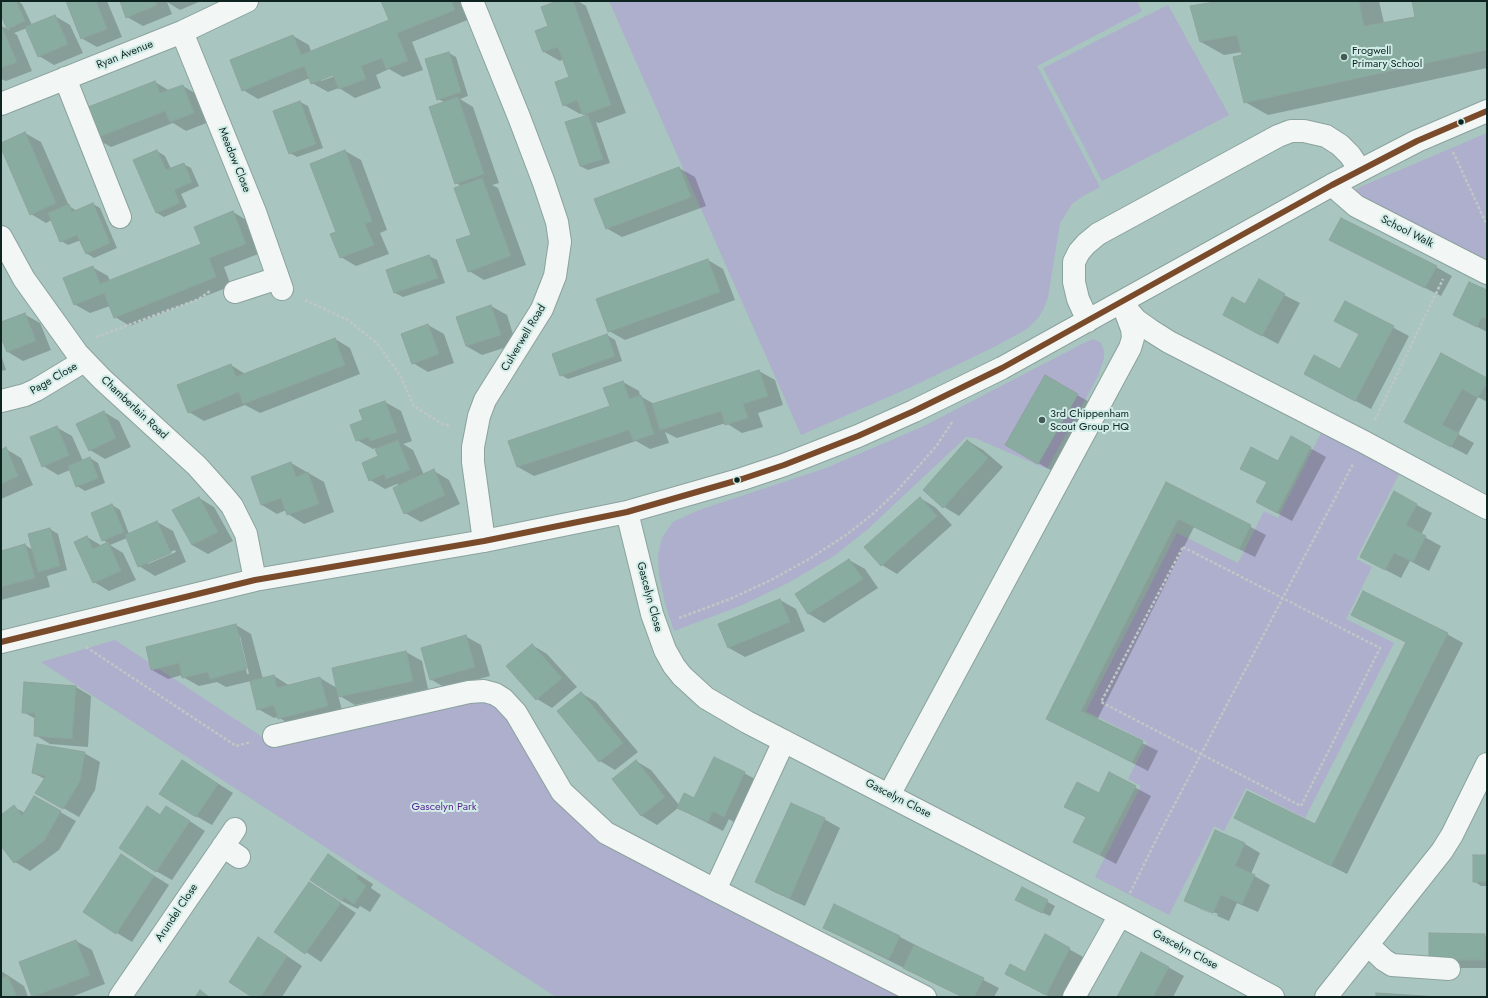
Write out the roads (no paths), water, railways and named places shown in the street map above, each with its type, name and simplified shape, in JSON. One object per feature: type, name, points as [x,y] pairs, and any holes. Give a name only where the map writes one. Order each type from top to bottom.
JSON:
[{"type":"street","name":"Ryan Avenue","points":[[1,104],[182,32],[247,1]]},
{"type":"street","name":"Culverwell Road","points":[[472,1],[544,183],[557,222],[560,242],[554,276],[542,309],[485,400],[479,416],[473,447],[473,462],[484,541]]},
{"type":"street","name":"Meadow Close","points":[[182,32],[255,212],[280,284],[226,290]]},
{"type":"street","points":[[66,78],[120,217]]},
{"type":"street","points":[[1,642],[255,580],[484,541],[627,512],[742,479],[809,456],[865,433],[1002,368],[1360,170],[1417,141],[1487,111]]},
{"type":"street","points":[[1088,321],[1078,299],[1074,282],[1074,262],[1079,252],[1098,234],[1278,136],[1291,131],[1304,131],[1326,136],[1340,145],[1350,155],[1360,170]]},
{"type":"street","name":"School Walk","points":[[1332,185],[1356,206],[1487,273]]},
{"type":"street","name":"Chamberlain Road","points":[[1,237],[24,278],[78,354],[197,466],[222,494],[238,516],[246,534],[255,580]]},
{"type":"street","points":[[1122,302],[1136,320],[1169,342],[1364,442],[1487,508]]},
{"type":"street","points":[[889,795],[1130,348],[1133,334],[1122,302]]},
{"type":"street","points":[[1124,359],[1136,345],[1147,339],[1158,339],[1169,342]]},
{"type":"street","name":"Page Close","points":[[1,401],[19,397],[36,390],[78,354]]},
{"type":"street","name":"Gascelyn Close","points":[[627,512],[648,602],[665,650],[674,666],[692,686],[706,698],[784,741],[1120,915],[1273,997]]},
{"type":"street","points":[[274,736],[469,692],[478,691],[495,694],[503,699],[516,713],[562,792],[606,833],[925,997]]},
{"type":"street","points":[[715,890],[784,741]]},
{"type":"street","points":[[1326,997],[1442,851],[1452,835],[1487,764]]},
{"type":"street","name":"Arundel Close","points":[[120,997],[232,844]]},
{"type":"street","points":[[1074,997],[1120,915]]},
{"type":"street","points":[[1368,945],[1384,960],[1392,965],[1450,969]]},
{"type":"place","name":"Frogwell Primary School","points":[[1344,57]]},
{"type":"place","name":"3rd Chippenham Scout Group HQ","points":[[1042,420]]},
{"type":"park label","name":"Gascelyn Park","points":[[444,807]]}]
